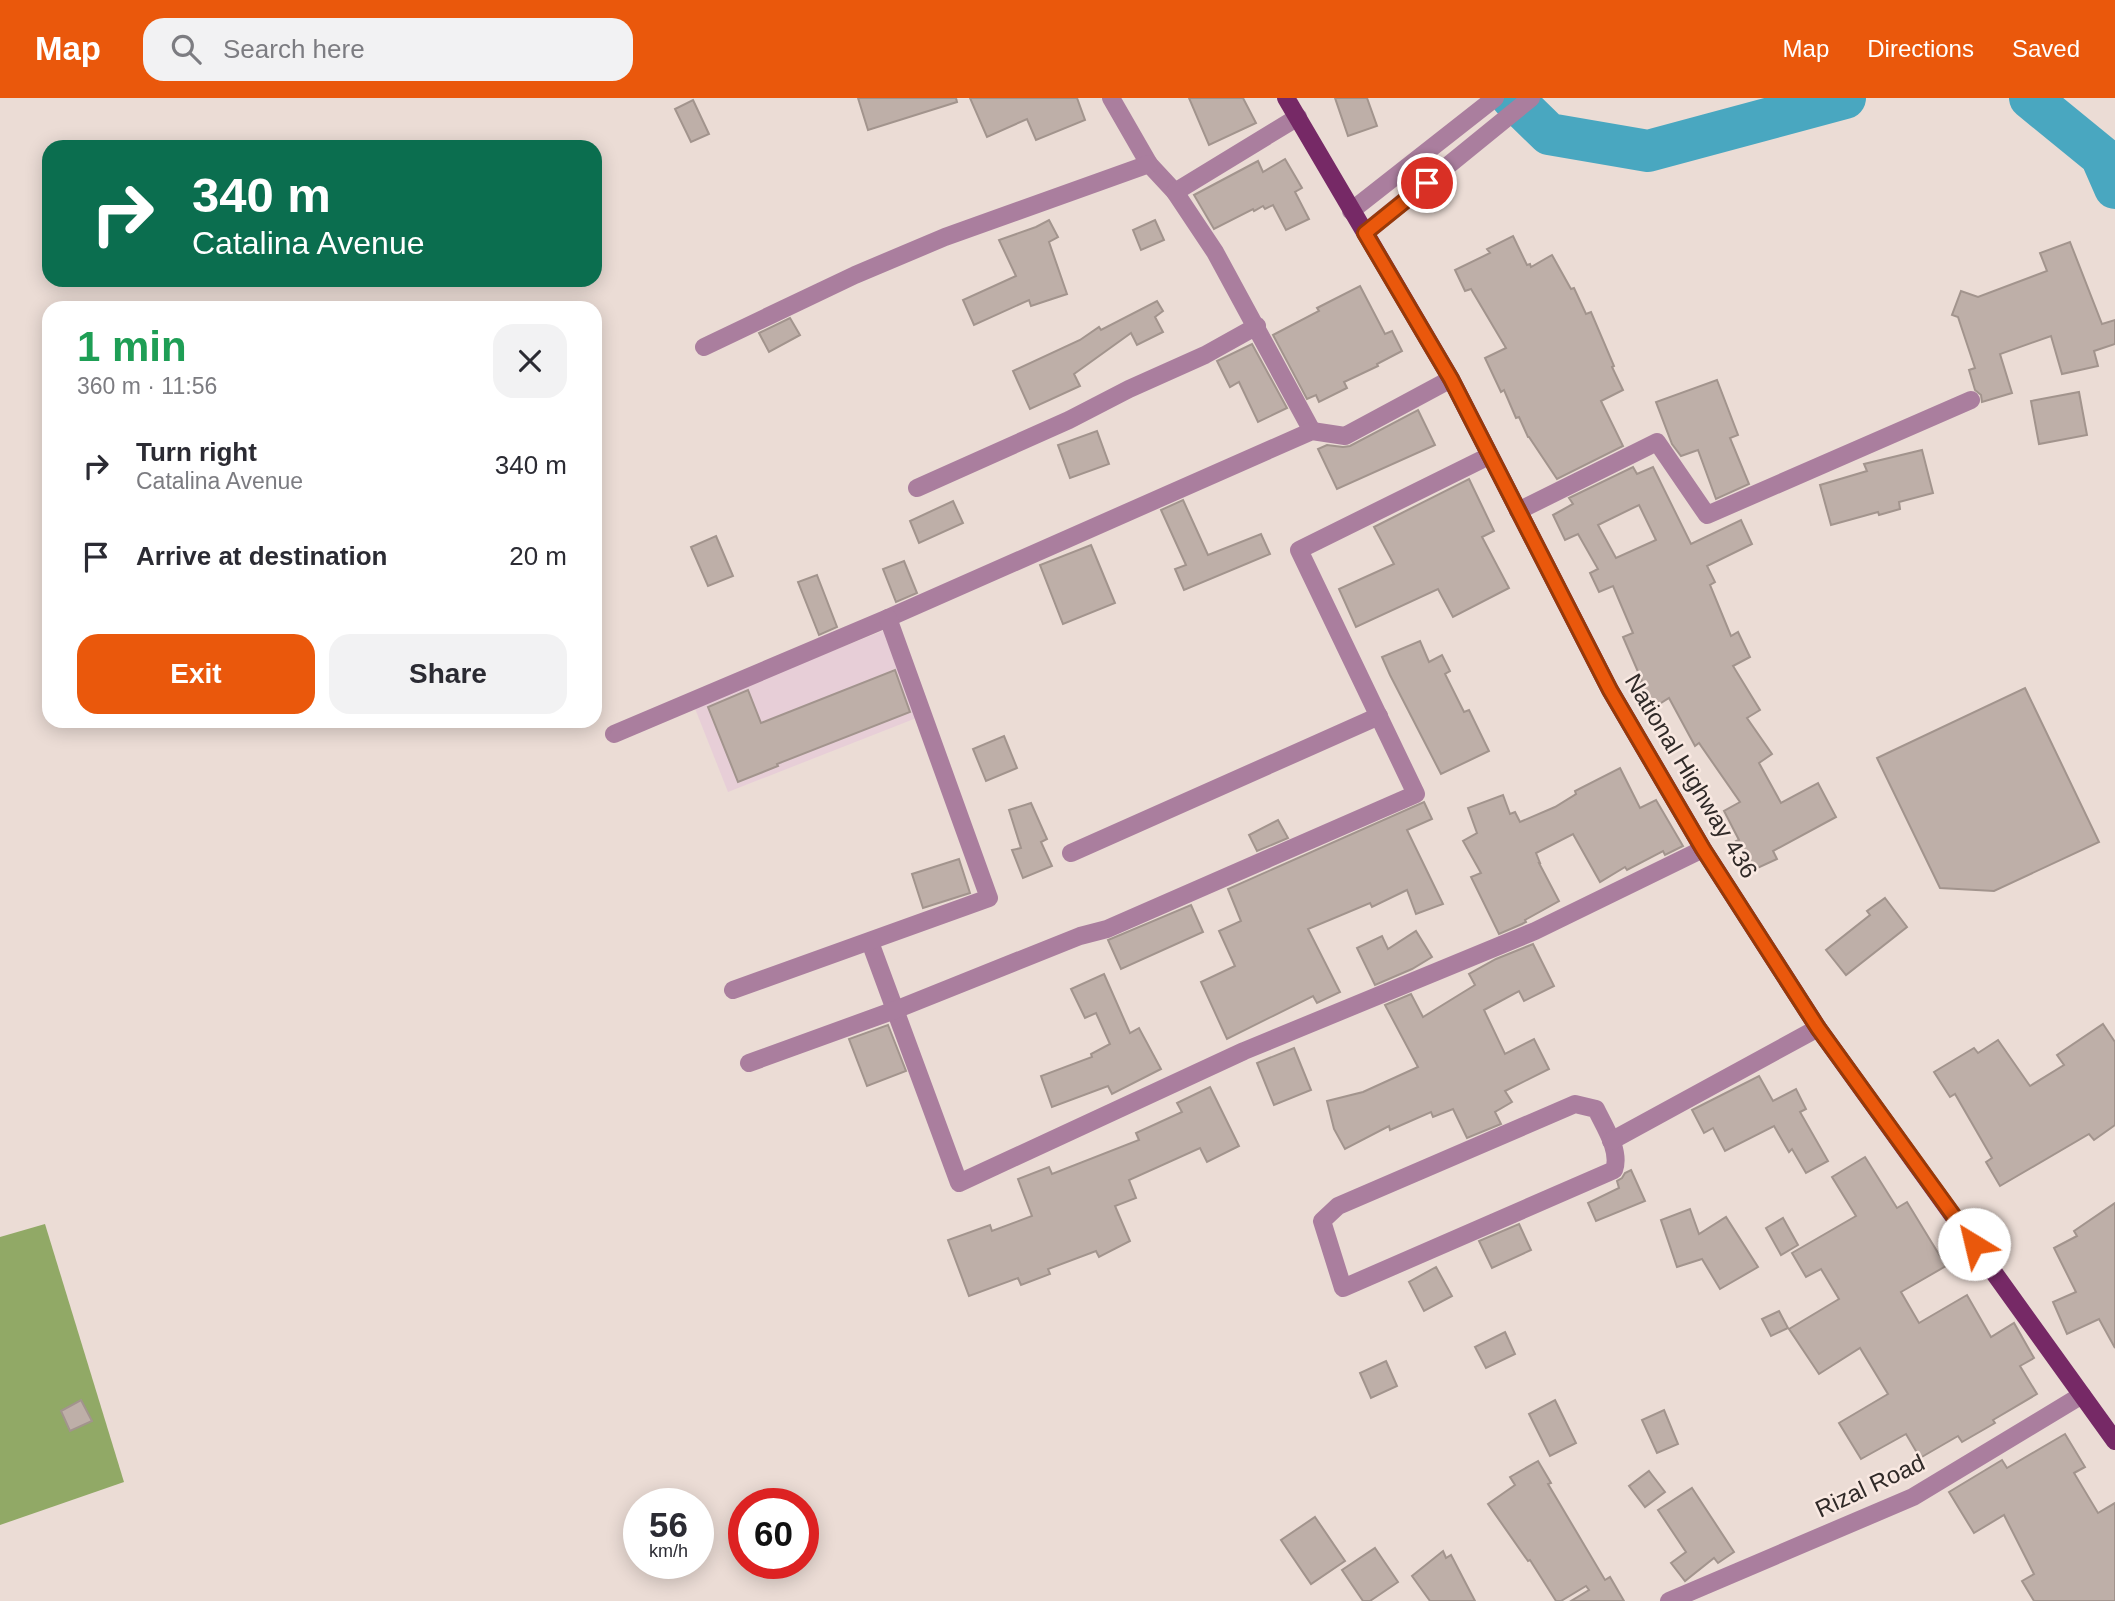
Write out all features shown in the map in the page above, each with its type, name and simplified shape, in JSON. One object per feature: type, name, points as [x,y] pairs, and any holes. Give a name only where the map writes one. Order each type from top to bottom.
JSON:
[{"type":"main road","name":"National Highway 436","points":[[1286,98],[1451,379],[1610,690],[1703,849],[1818,1028],[2115,1441]]},
{"type":"street","points":[[1111,98],[1149,164],[1175,192],[1216,252],[1312,431]]},
{"type":"street","points":[[1351,211],[1494,98]]},
{"type":"street","points":[[1365,233],[1531,98]]},
{"type":"street","points":[[1175,192],[1298,117]]},
{"type":"street","points":[[704,347],[855,275],[932,243],[1149,164]]},
{"type":"street","points":[[916,488],[1069,420],[1205,355],[1257,326]]},
{"type":"street","points":[[614,734],[888,618],[1312,431],[1345,436],[1451,379]]},
{"type":"street","points":[[1518,511],[1657,442],[1707,515],[1971,400]]},
{"type":"street","points":[[749,1063],[895,1010],[1080,936],[1107,929],[1416,794],[1299,550],[1489,456]]},
{"type":"street","points":[[733,990],[989,898],[888,618]]},
{"type":"street","points":[[1071,853],[1379,716]]},
{"type":"street","points":[[870,942],[959,1182],[1244,1051],[1535,931],[1703,849]]},
{"type":"street","points":[[1611,1141],[1818,1028]]},
{"type":"street","points":[[1575,1104],[1596,1109],[1611,1141],[1617,1162],[1614,1170],[1343,1288],[1322,1221],[1338,1206],[1575,1104]]},
{"type":"street","name":"Rizal Road","points":[[1670,1601],[1913,1497],[2082,1395]]},
{"type":"shaded area","points":[[885,630],[919,717],[728,792],[694,706]]},
{"type":"green space","points":[[45,1224],[124,1482],[0,1525],[0,1237]]},
{"type":"building","points":[[858,98],[956,98],[957,102],[868,130]]},
{"type":"building","points":[[970,98],[1077,98],[1085,120],[1036,140],[1027,119],[987,137]]},
{"type":"building","points":[[1189,98],[1243,98],[1256,123],[1209,145]]},
{"type":"building","points":[[1335,98],[1367,98],[1377,126],[1348,136]]},
{"type":"building","points":[[693,100],[709,134],[691,142],[675,109]]},
{"type":"building","points":[[1285,159],[1302,188],[1295,192],[1309,219],[1286,230],[1273,205],[1265,209],[1263,206],[1214,229],[1194,195],[1258,161],[1263,172]]},
{"type":"building","points":[[1049,220],[1058,237],[1049,242],[1067,294],[1031,306],[1029,300],[974,325],[963,300],[1016,276],[999,240]]},
{"type":"building","points":[[1155,220],[1164,240],[1141,250],[1133,230]]},
{"type":"building","points":[[1513,236],[1527,265],[1530,264],[1531,267],[1552,255],[1571,289],[1574,288],[1586,314],[1591,312],[1623,390],[1601,401],[1623,446],[1557,479],[1528,437],[1519,417],[1516,418],[1504,390],[1501,392],[1485,358],[1506,348],[1471,289],[1465,291],[1455,270],[1490,253],[1487,249]]},
{"type":"building","points":[[2070,242],[2102,324],[2115,320],[2115,344],[2094,351],[2098,366],[2062,374],[2051,336],[2000,354],[2012,393],[1982,402],[1969,370],[1975,368],[1958,317],[1952,315],[1961,291],[1978,297],[2047,271],[2040,253]]},
{"type":"building","points":[[1360,286],[1385,334],[1392,331],[1402,351],[1344,382],[1347,388],[1319,402],[1316,395],[1307,399],[1273,335]]},
{"type":"building","points":[[1157,301],[1163,311],[1155,317],[1163,332],[1137,345],[1131,333],[1074,374],[1080,386],[1030,409],[1013,371]]},
{"type":"building","points":[[790,318],[800,335],[769,352],[759,333]]},
{"type":"building","points":[[1252,344],[1287,408],[1258,422],[1239,382],[1230,387],[1217,361]]},
{"type":"building","points":[[1717,380],[1738,435],[1730,438],[1749,484],[1716,499],[1698,450],[1681,456],[1672,444],[1656,402]]},
{"type":"building","points":[[2079,392],[2087,435],[2039,444],[2031,401]]},
{"type":"building","points":[[1418,410],[1435,445],[1337,489],[1318,449],[1327,445],[1350,446]]},
{"type":"building","points":[[1097,431],[1109,464],[1070,478],[1058,445]]},
{"type":"building","points":[[1922,450],[1933,493],[1899,502],[1900,509],[1831,525],[1820,485],[1867,471],[1864,464]]},
{"type":"building","points":[[1633,467],[1637,474],[1653,467],[1691,544],[1741,520],[1752,544],[1707,566],[1715,582],[1710,585],[1731,636],[1738,632],[1750,657],[1733,666],[1760,710],[1747,718],[1772,754],[1759,763],[1781,803],[1818,783],[1836,817],[1773,851],[1777,859],[1751,871],[1724,811],[1740,802],[1699,743],[1695,746],[1669,698],[1653,708],[1639,683],[1642,681],[1623,637],[1633,633],[1613,586],[1599,592],[1590,573],[1598,569],[1578,534],[1565,540],[1553,515],[1573,504],[1569,498]],"holes":[[[1639,505],[1656,540],[1616,558],[1598,525]]]},
{"type":"building","points":[[1469,479],[1494,531],[1482,537],[1509,588],[1453,617],[1438,589],[1356,627],[1339,589],[1394,564],[1374,527]]},
{"type":"building","points":[[1183,500],[1208,555],[1261,534],[1270,554],[1184,590],[1175,569],[1186,565],[1161,510]]},
{"type":"building","points":[[953,501],[963,523],[919,543],[910,521]]},
{"type":"building","points":[[716,536],[733,576],[708,586],[691,547]]},
{"type":"building","points":[[1091,545],[1115,603],[1063,624],[1040,565]]},
{"type":"building","points":[[904,561],[917,593],[896,602],[883,569]]},
{"type":"building","points":[[817,575],[837,627],[819,635],[798,582]]},
{"type":"building","points":[[1420,641],[1429,662],[1442,655],[1450,671],[1445,674],[1464,712],[1469,710],[1489,751],[1441,774],[1382,657]]},
{"type":"building","points":[[895,670],[910,712],[738,782],[708,707],[748,690],[761,723]]},
{"type":"building","points":[[2025,688],[2099,842],[1994,891],[1940,888],[1877,758]]},
{"type":"building","points":[[1004,736],[1017,768],[986,781],[973,749]]},
{"type":"building","points":[[1620,768],[1640,808],[1656,800],[1683,846],[1665,855],[1663,851],[1627,870],[1625,867],[1600,882],[1573,834],[1536,853],[1559,901],[1525,920],[1526,922],[1499,934],[1471,877],[1481,873],[1463,841],[1477,833],[1468,808],[1503,795],[1510,814],[1515,812],[1520,822],[1555,807],[1576,794],[1575,791]]},
{"type":"building","points":[[1424,802],[1432,819],[1407,830],[1443,904],[1416,914],[1407,890],[1372,907],[1370,903],[1308,929],[1340,992],[1317,1003],[1313,996],[1227,1039],[1201,982],[1235,966],[1219,931],[1241,921],[1228,889]]},
{"type":"building","points":[[1031,803],[1047,839],[1041,842],[1052,866],[1023,878],[1012,850],[1021,848],[1009,810]]},
{"type":"building","points":[[1278,820],[1288,838],[1257,851],[1249,835]]},
{"type":"building","points":[[959,859],[970,893],[923,908],[912,874]]},
{"type":"building","points":[[1885,898],[1907,927],[1846,975],[1826,950],[1870,915],[1867,911]]},
{"type":"building","points":[[1191,905],[1203,932],[1121,969],[1108,940]]},
{"type":"building","points":[[1416,931],[1432,957],[1375,985],[1357,948],[1382,936],[1388,949]]},
{"type":"building","points":[[1533,944],[1554,986],[1524,1001],[1519,991],[1484,1010],[1505,1054],[1534,1039],[1549,1069],[1505,1091],[1512,1102],[1495,1112],[1501,1124],[1467,1138],[1453,1109],[1433,1117],[1431,1112],[1390,1130],[1389,1126],[1345,1149],[1334,1129],[1327,1101],[1363,1092],[1418,1067],[1385,1005],[1411,994],[1423,1017],[1475,985],[1469,974],[1496,959]]},
{"type":"building","points":[[1104,974],[1130,1033],[1139,1028],[1161,1069],[1112,1094],[1108,1086],[1052,1107],[1041,1076],[1092,1057],[1091,1054],[1110,1044],[1096,1013],[1085,1018],[1071,989]]},
{"type":"building","points":[[2103,1024],[2115,1042],[2115,1125],[2094,1140],[2089,1134],[2000,1186],[1986,1162],[1992,1158],[1955,1094],[1950,1097],[1934,1072],[1974,1048],[1978,1053],[1998,1040],[2030,1086],[2064,1065],[2057,1055]]},
{"type":"building","points":[[888,1025],[906,1071],[867,1086],[849,1039]]},
{"type":"building","points":[[1294,1048],[1311,1090],[1274,1105],[1257,1063]]},
{"type":"building","points":[[1759,1076],[1773,1101],[1796,1089],[1806,1109],[1800,1112],[1828,1161],[1806,1173],[1792,1149],[1789,1152],[1774,1126],[1725,1151],[1713,1128],[1704,1133],[1692,1110]]},
{"type":"building","points":[[1210,1087],[1239,1146],[1207,1162],[1200,1148],[1129,1180],[1136,1198],[1115,1206],[1130,1241],[1099,1257],[1096,1251],[1048,1269],[1050,1274],[1021,1285],[1018,1278],[969,1296],[948,1240],[990,1225],[992,1231],[1032,1216],[1018,1179],[1049,1167],[1052,1174],[1139,1140],[1136,1133],[1182,1112],[1177,1103]]},
{"type":"building","points":[[1865,1157],[1897,1208],[1907,1202],[1946,1266],[1901,1292],[1919,1323],[1967,1295],[1991,1337],[2014,1323],[2034,1358],[2020,1366],[2037,1394],[1962,1442],[1958,1436],[1920,1458],[1906,1434],[1861,1459],[1839,1423],[1888,1394],[1860,1348],[1819,1374],[1789,1329],[1839,1299],[1821,1269],[1806,1277],[1792,1253],[1856,1216],[1832,1177]]},
{"type":"building","points":[[1631,1170],[1645,1201],[1596,1221],[1588,1203],[1619,1188],[1617,1181]]},
{"type":"building","points":[[2115,1203],[2115,1348],[2099,1319],[2067,1334],[2053,1302],[2076,1292],[2054,1248],[2077,1236],[2074,1231]]},
{"type":"building","points":[[1690,1209],[1699,1234],[1726,1217],[1758,1267],[1720,1289],[1702,1259],[1677,1267],[1661,1220]]},
{"type":"building","points":[[1783,1218],[1798,1245],[1781,1255],[1766,1228]]},
{"type":"building","points":[[1519,1224],[1531,1250],[1492,1268],[1479,1241]]},
{"type":"building","points":[[1436,1267],[1452,1296],[1424,1311],[1409,1282]]},
{"type":"building","points":[[1779,1311],[1788,1328],[1771,1336],[1762,1319]]},
{"type":"building","points":[[1505,1332],[1515,1354],[1486,1368],[1475,1347]]},
{"type":"building","points":[[1386,1361],[1397,1386],[1371,1398],[1360,1373]]},
{"type":"building","points":[[81,1400],[92,1421],[70,1431],[61,1411]]},
{"type":"building","points":[[1555,1400],[1576,1443],[1550,1456],[1529,1414]]},
{"type":"building","points":[[1664,1410],[1678,1444],[1657,1453],[1642,1420]]},
{"type":"building","points":[[2065,1434],[2085,1467],[2074,1473],[2098,1513],[2115,1503],[2115,1601],[2034,1601],[2022,1581],[2034,1574],[2004,1515],[1974,1533],[1949,1492],[2002,1460],[2007,1468]]},
{"type":"building","points":[[1538,1461],[1551,1483],[1548,1484],[1605,1580],[1610,1577],[1624,1601],[1571,1601],[1589,1590],[1586,1586],[1561,1601],[1556,1601],[1530,1560],[1528,1561],[1488,1504],[1515,1485],[1510,1477]]},
{"type":"building","points":[[1649,1471],[1665,1492],[1645,1507],[1629,1486]]},
{"type":"building","points":[[1692,1488],[1734,1552],[1718,1563],[1714,1558],[1685,1581],[1671,1563],[1686,1552],[1658,1510]]},
{"type":"building","points":[[1315,1517],[1345,1561],[1311,1584],[1281,1540]]},
{"type":"building","points":[[1375,1548],[1398,1582],[1370,1601],[1363,1601],[1342,1570]]},
{"type":"building","points":[[1443,1551],[1446,1558],[1451,1555],[1475,1601],[1430,1601],[1412,1576]]},
{"type":"waterway","points":[[1512,98],[1549,134],[1648,151],[1845,98]]},
{"type":"waterway","points":[[2030,98],[2101,156],[2115,188]]},
{"type":"route","points":[[1427,183],[1365,233],[1451,379],[1610,690],[1703,849],[1818,1028],[1974,1244]]}]
